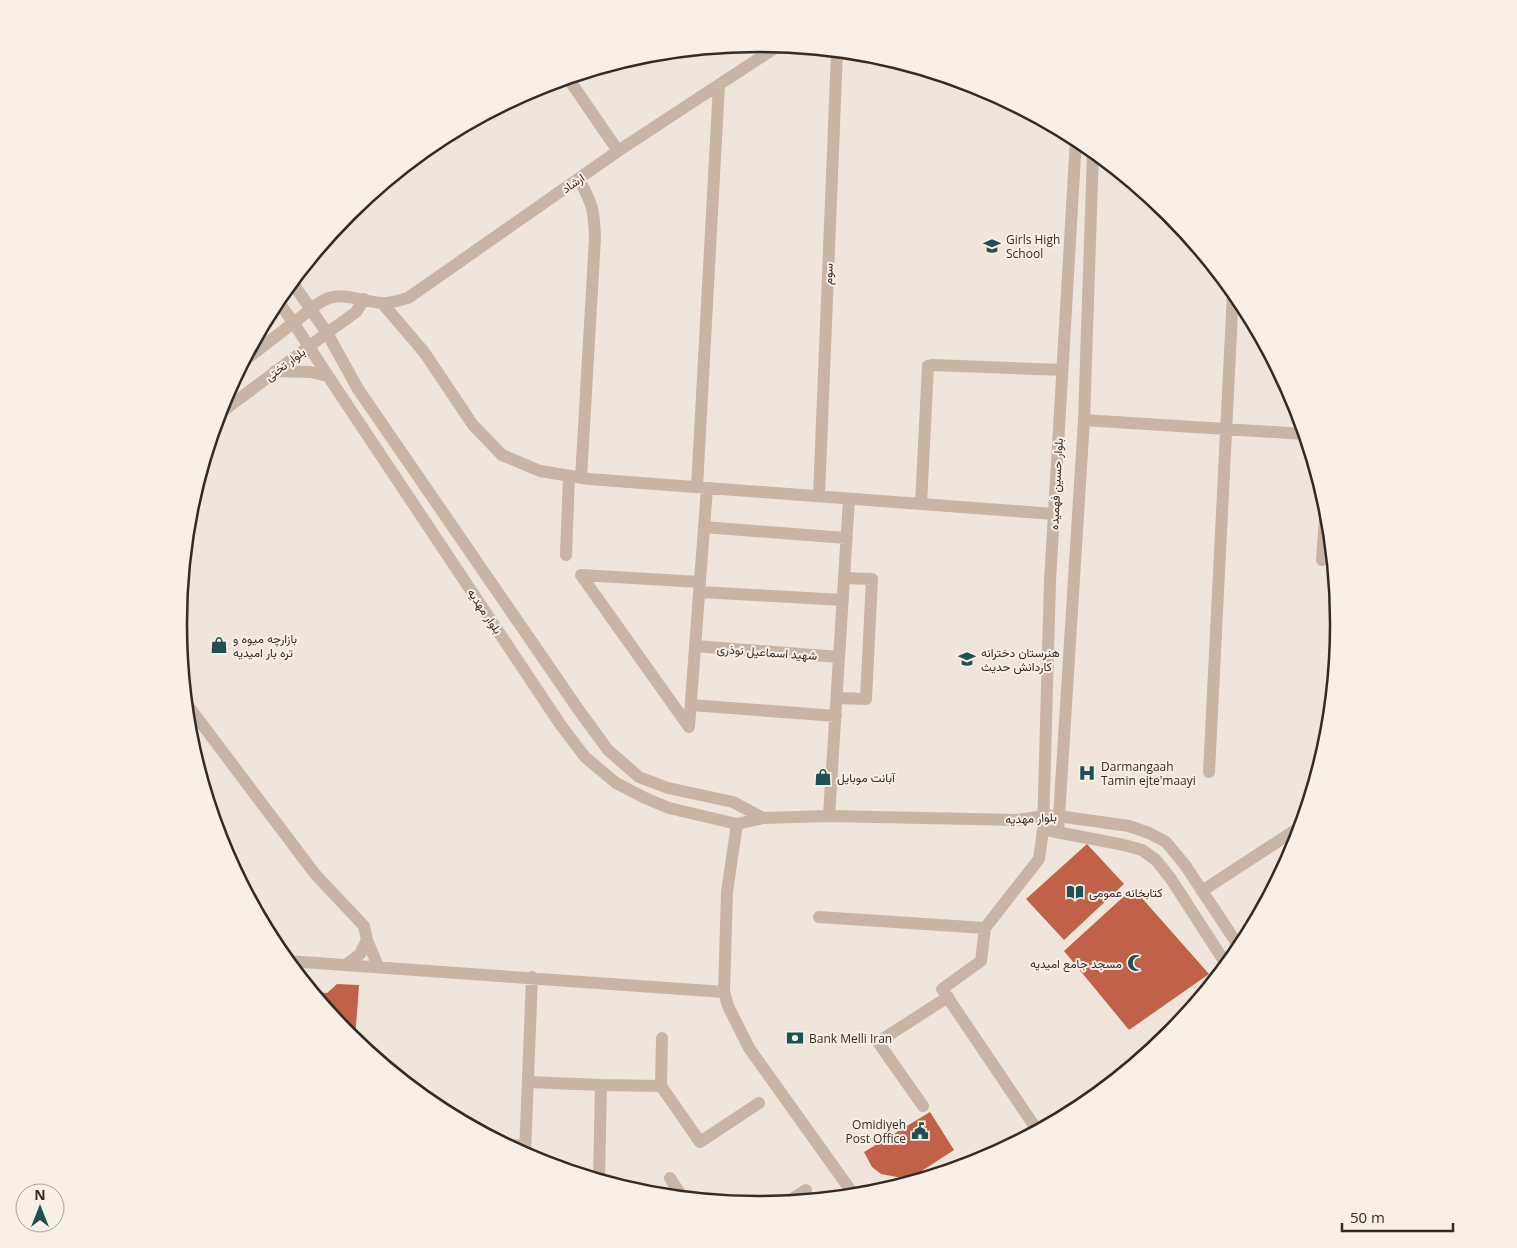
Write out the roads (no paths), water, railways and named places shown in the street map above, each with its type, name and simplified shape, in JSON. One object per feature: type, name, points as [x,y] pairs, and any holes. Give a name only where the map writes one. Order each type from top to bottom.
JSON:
[{"type":"street","name":"ارشاد","points":[[310,310],[321,300],[330,296],[364,299],[383,304],[408,298],[618,151],[768,53]]},
{"type":"street","name":"سوم","points":[[819,496],[837,58]]},
{"type":"street","points":[[572,84],[618,151]]},
{"type":"street","points":[[719,85],[702,488],[704,527],[700,587],[689,727],[581,575],[700,587],[843,600]]},
{"type":"street","name":"بلوار حسین فهمیده","points":[[985,928],[1039,859],[1043,830],[1050,581],[1075,149]]},
{"type":"street","name":"بلوار حسین فهمیده","points":[[1058,832],[1084,420],[1093,161]]},
{"type":"street","points":[[566,555],[575,477],[595,238],[594,212],[579,180]]},
{"type":"street","name":"بلوار مهدیه","points":[[296,288],[327,333],[358,389],[608,750],[639,777],[668,788],[733,802],[763,818]]},
{"type":"street","points":[[327,333],[356,312],[364,299]]},
{"type":"street","points":[[383,304],[424,352],[473,425],[502,456],[540,471],[575,477],[702,488],[1054,514]]},
{"type":"street","points":[[1209,772],[1232,304]]},
{"type":"street","name":"بلوار مهدیه","points":[[282,307],[560,724],[585,757],[616,783],[669,808],[737,824],[763,818],[830,816],[1018,820],[1058,816],[1129,826],[1149,833],[1166,842],[1184,865],[1235,940]]},
{"type":"street","points":[[257,350],[310,310]]},
{"type":"street","name":"بلوار تختی","points":[[231,405],[327,333]]},
{"type":"street","points":[[921,504],[928,366],[1062,370]]},
{"type":"street","points":[[275,371],[310,372],[328,376]]},
{"type":"street","points":[[1084,420],[1297,434]]},
{"type":"street","points":[[830,816],[849,499]]},
{"type":"street","points":[[704,527],[846,538]]},
{"type":"street","points":[[1322,560],[1324,544]]},
{"type":"street","points":[[837,698],[866,699],[872,579],[844,578]]},
{"type":"street","name":"شهید اسماعیل نوذری","points":[[695,646],[839,657]]},
{"type":"street","points":[[691,705],[836,716]]},
{"type":"street","points":[[194,713],[315,874],[364,926],[367,940],[378,966]]},
{"type":"street","name":"بلوار مهدیه","points":[[1018,820],[1043,830],[1142,850],[1156,860],[1171,879],[1222,958]]},
{"type":"street","points":[[737,824],[726,892],[724,992],[728,1006],[749,1048],[849,1188]]},
{"type":"street","points":[[1202,891],[1290,834]]},
{"type":"street","points":[[819,917],[985,928],[980,960],[942,989],[1033,1125]]},
{"type":"street","points":[[347,964],[360,954],[367,940]]},
{"type":"street","points":[[297,961],[724,992]]},
{"type":"street","points":[[525,1145],[532,978]]},
{"type":"street","points":[[923,1106],[878,1042],[948,997]]},
{"type":"street","points":[[662,1038],[661,1086],[700,1142],[759,1103]]},
{"type":"street","points":[[528,1082],[661,1086]]},
{"type":"street","points":[[599,1172],[601,1085]]},
{"type":"street","points":[[670,1178],[678,1190]]},
{"type":"street","points":[[800,1194],[806,1190]]},
{"type":"place","name":"Girls High School","points":[[992,246]]},
{"type":"place","name":"بازارچه میوه و تره بار امیدیه","points":[[219,645]]},
{"type":"place","name":"هنرستان دخترانه کاردانش حدیث","points":[[967,659]]},
{"type":"place","name":"Darmangaah Tamin ejte'maayi","points":[[1087,773]]},
{"type":"place","name":"آبانت موبایل","points":[[823,777]]},
{"type":"place","name":"کتابخانه عمومی","points":[[1075,892]]},
{"type":"place","name":"مسجد جامع امیدیه","points":[[1136,963]]},
{"type":"place","name":"Bank Melli Iran","points":[[795,1038]]},
{"type":"place","name":"Omidiyeh Post Office","points":[[920,1131]]}]
